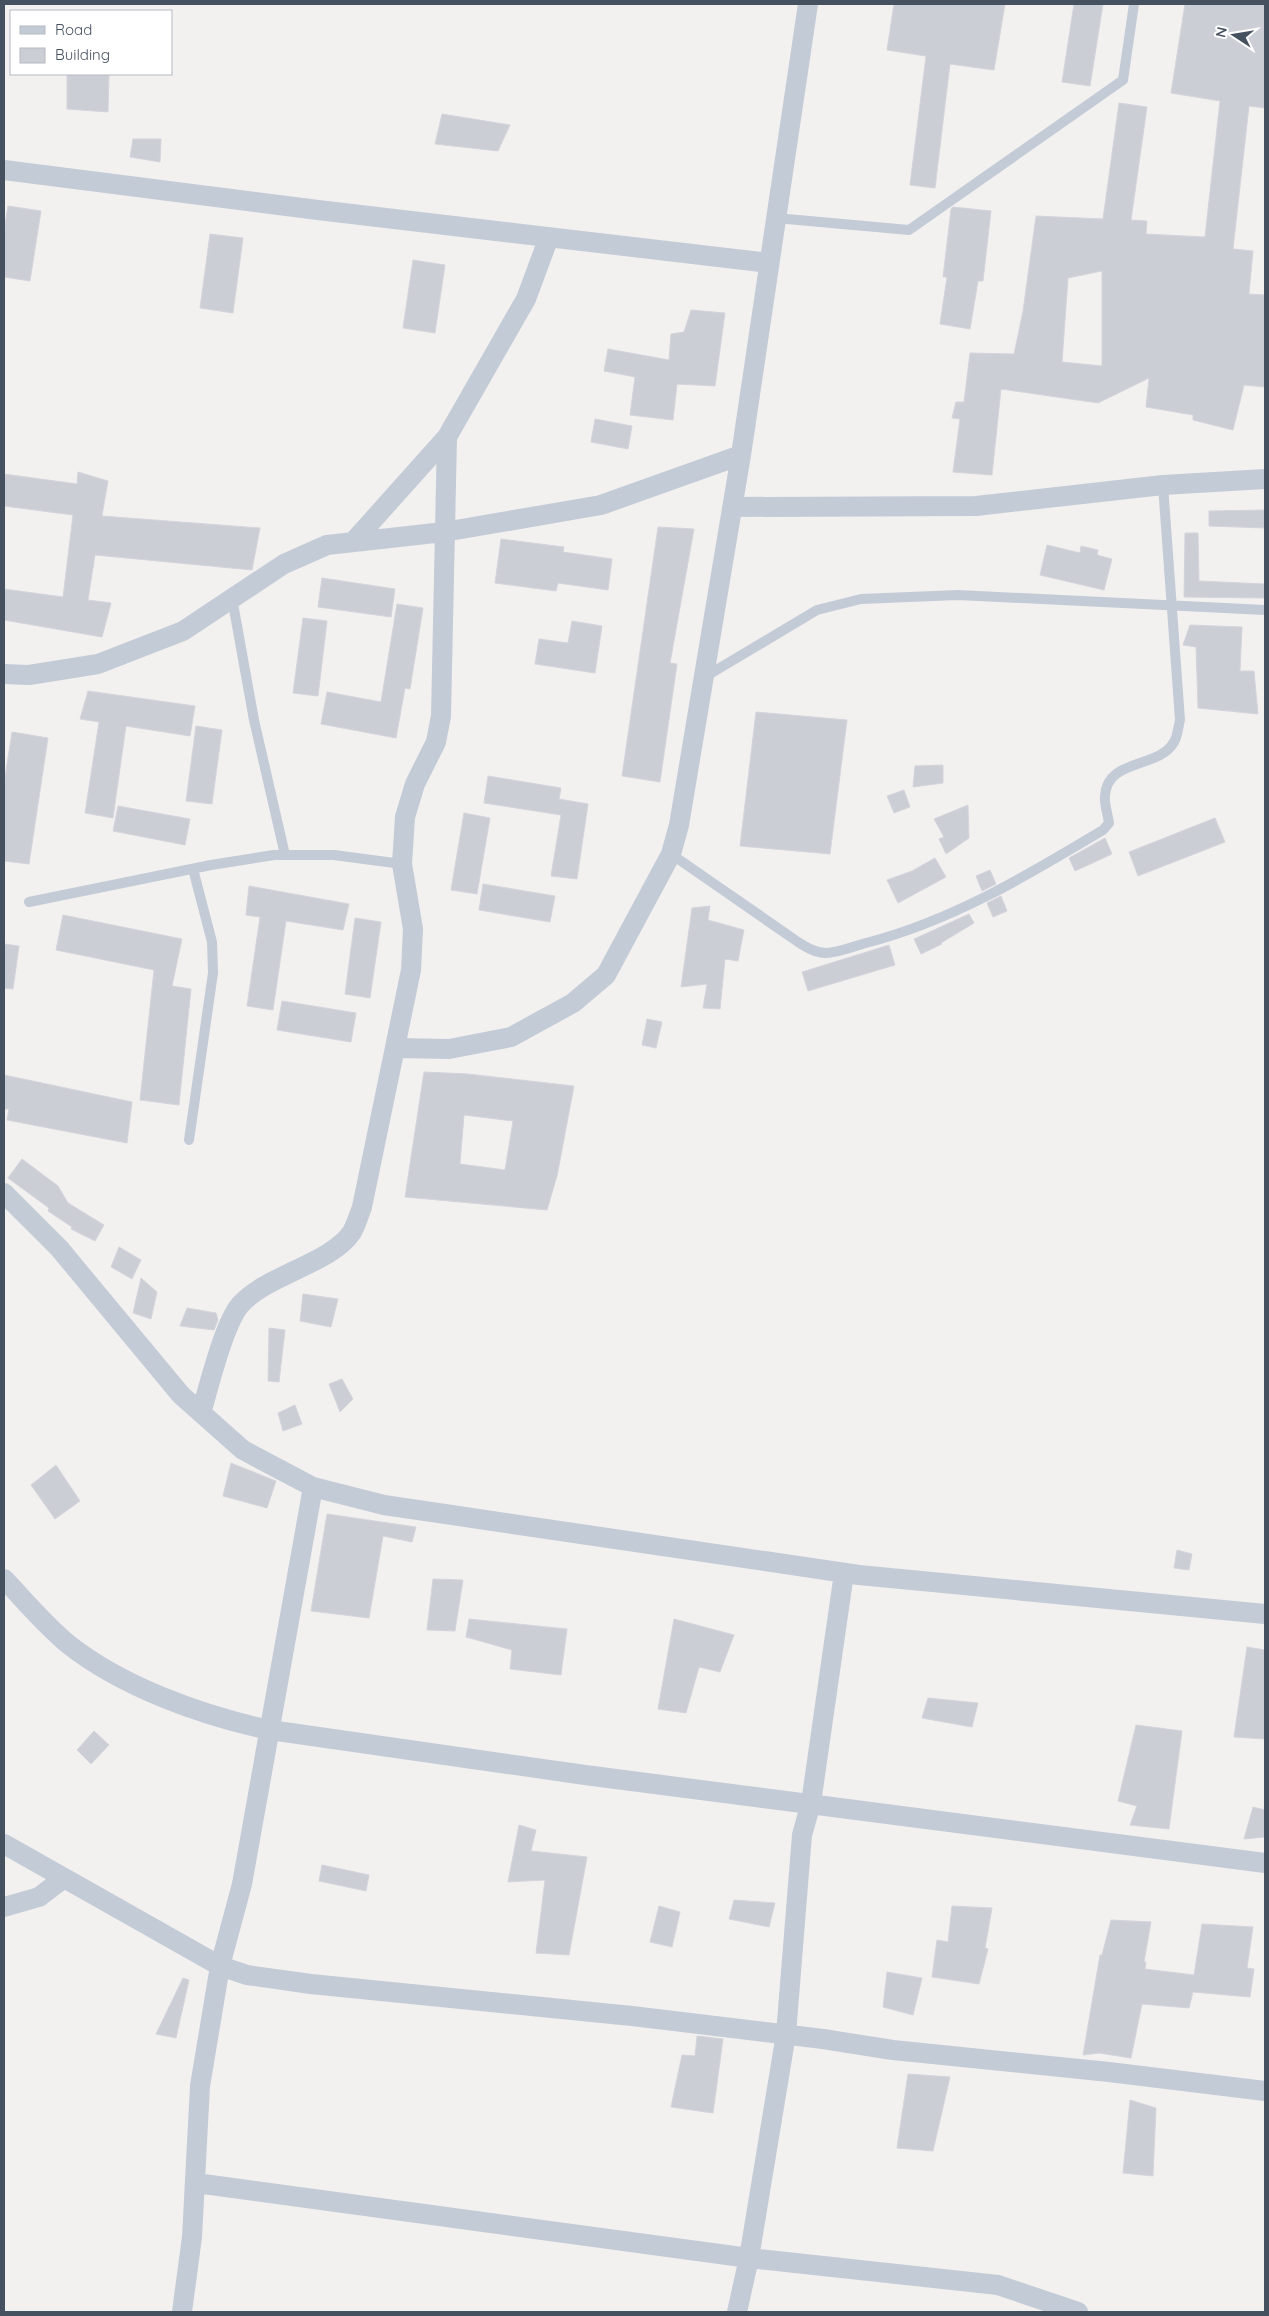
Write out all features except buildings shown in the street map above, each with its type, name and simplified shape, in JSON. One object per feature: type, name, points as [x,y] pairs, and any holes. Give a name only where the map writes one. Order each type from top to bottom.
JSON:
[{"type":"street","points":[[395,1048],[449,1049],[511,1037],[573,1003],[606,975],[671,854],[679,826],[702,679],[741,455],[808,4]]},
{"type":"street","points":[[4,170],[769,262]]},
{"type":"street","points":[[354,541],[447,437],[526,299],[549,237]]},
{"type":"street","points":[[201,1413],[229,1324],[239,1306],[254,1292],[335,1248],[352,1232],[362,1207],[411,970],[413,928],[402,864],[405,817],[415,784],[436,742],[441,716],[444,648],[444,532],[447,437]]},
{"type":"street","points":[[4,674],[29,675],[98,664],[183,631],[284,564],[327,545],[444,532],[601,505],[741,455]]},
{"type":"street","points":[[732,507],[976,506],[1163,485],[1265,479]]},
{"type":"street","points":[[4,1193],[59,1248],[181,1395],[243,1450],[313,1487],[384,1504],[844,1573],[1265,1614]]},
{"type":"street","points":[[182,2312],[192,2237],[200,2086],[220,1966],[242,1884],[313,1487]]},
{"type":"street","points":[[738,2312],[749,2258],[786,2034],[802,1835],[811,1803],[844,1573]]},
{"type":"street","points":[[4,1579],[68,1644],[131,1684],[228,1721],[270,1730],[584,1775],[1265,1863]]},
{"type":"street","points":[[4,1844],[220,1966],[247,1975],[311,1984],[632,2016],[786,2034],[894,2050],[1109,2072],[1265,2091]]},
{"type":"street","points":[[4,1907],[39,1897],[64,1878]]},
{"type":"street","points":[[196,2183],[749,2258],[998,2285],[1078,2312]]},
{"type":"lane","points":[[776,218],[909,230],[1123,80],[1134,4]]},
{"type":"lane","points":[[671,854],[810,950],[826,953],[898,935],[948,915],[1013,884],[1103,830],[1109,823],[1104,796],[1108,783],[1119,771],[1165,753],[1175,741],[1180,720],[1163,485]]},
{"type":"lane","points":[[702,679],[817,610],[861,599],[958,594],[1172,607],[1265,610]]},
{"type":"lane","points":[[232,598],[254,720],[285,855]]},
{"type":"lane","points":[[29,902],[193,869],[285,855],[334,855],[402,864]]},
{"type":"lane","points":[[189,1140],[213,973],[212,942],[193,869]]}]
